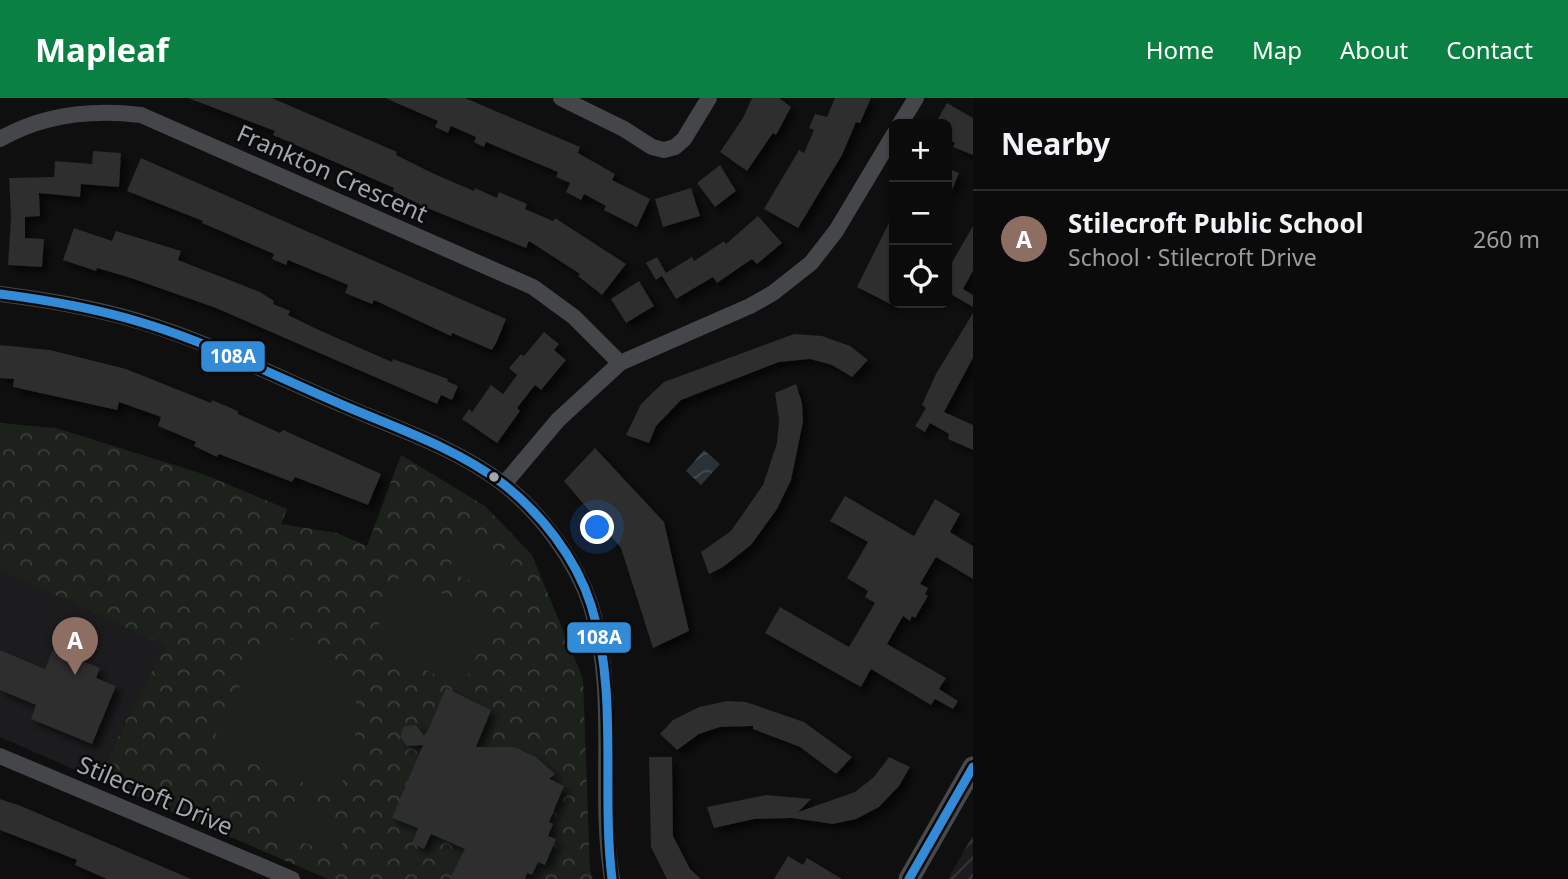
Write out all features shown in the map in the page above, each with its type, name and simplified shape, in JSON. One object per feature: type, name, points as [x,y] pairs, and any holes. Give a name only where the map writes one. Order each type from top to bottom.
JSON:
[{"type":"main road","points":[[909,879],[973,767]]},
{"type":"street","points":[[561,98],[625,129],[652,147],[664,150],[675,147],[684,139],[709,98]]},
{"type":"street","points":[[903,119],[916,98]]},
{"type":"street","name":"Frankton Crescent","points":[[0,139],[14,131],[66,116],[101,110],[141,115],[533,287],[574,317],[620,363]]},
{"type":"street","points":[[504,484],[558,419],[620,363],[750,306],[773,293],[811,263],[836,231],[889,142]]},
{"type":"street","points":[[0,294],[44,299],[160,328],[454,453],[504,484],[538,518],[565,554],[590,604],[603,654],[609,750],[608,850],[612,879]]},
{"type":"street","name":"Stilecroft Drive","points":[[0,756],[292,879]]},
{"type":"shaded area","points":[[0,570],[166,646],[134,704],[98,780],[0,737]]},
{"type":"shaded area","points":[[973,835],[973,879],[948,879]]},
{"type":"green space","points":[[0,423],[56,428],[203,474],[287,509],[281,524],[337,533],[367,546],[401,455],[485,506],[532,555],[583,679],[590,871],[593,879],[328,879],[98,780],[134,704],[166,646],[0,570]]},
{"type":"green space","points":[[461,537],[514,557],[500,592],[448,572]]},
{"type":"green space","points":[[400,575],[494,616],[463,687],[370,645]]},
{"type":"green space","points":[[268,628],[339,662],[356,695],[355,740],[338,796],[210,747]]},
{"type":"green space","points":[[293,802],[350,825],[337,856],[280,833]]},
{"type":"water","points":[[704,450],[720,464],[701,485],[686,471]]},
{"type":"building","points":[[188,98],[272,98],[397,152],[396,155],[474,191],[475,188],[497,198],[499,192],[527,204],[525,209],[553,221],[555,218],[626,264],[602,295],[578,276],[580,274],[529,241],[526,248],[427,208],[393,191],[394,188],[273,135],[275,131]]},
{"type":"building","points":[[385,98],[465,98],[580,147],[578,153],[615,174],[612,180],[650,199],[637,227],[604,210],[606,206],[584,194],[581,200],[566,192],[570,183],[556,177],[558,172],[486,142],[484,147],[474,142],[476,137],[451,126],[448,133],[435,127],[438,121]]},
{"type":"building","points":[[752,98],[779,98],[791,107],[776,135],[773,133],[747,171],[720,152],[743,118]]},
{"type":"building","points":[[835,98],[871,98],[860,123],[856,122],[842,155],[798,228],[764,209],[799,150],[804,153],[814,130],[809,128],[815,114],[827,117]]},
{"type":"building","points":[[947,103],[973,118],[973,155],[953,147],[955,143],[952,141],[952,119],[938,119]]},
{"type":"building","points":[[93,151],[121,153],[119,187],[81,184],[80,197],[39,193],[40,216],[25,217],[25,238],[44,239],[42,267],[8,265],[11,217],[9,178],[54,177],[55,161],[92,164]]},
{"type":"building","points":[[141,158],[506,319],[497,341],[492,350],[452,333],[451,336],[374,300],[372,304],[345,293],[348,285],[288,260],[286,265],[272,259],[274,254],[202,223],[203,221],[127,191]]},
{"type":"building","points":[[720,165],[736,191],[715,207],[697,183]]},
{"type":"building","points":[[952,170],[959,173],[952,190]]},
{"type":"building","points":[[691,188],[700,216],[663,227],[655,199]]},
{"type":"building","points":[[758,216],[782,243],[757,264],[752,259],[717,283],[713,277],[676,299],[662,276],[656,280],[646,263],[657,257],[666,273],[692,257],[694,261],[724,241],[726,244]]},
{"type":"building","points":[[889,223],[889,303],[857,287]]},
{"type":"building","points":[[973,226],[973,271],[963,289],[973,295],[973,307],[952,295],[952,262]]},
{"type":"building","points":[[74,228],[112,241],[116,231],[181,251],[178,260],[260,292],[274,301],[273,304],[290,311],[288,315],[321,331],[392,362],[393,359],[448,379],[447,381],[458,386],[452,400],[441,395],[437,404],[216,308],[131,278],[97,268],[96,271],[63,260]]},
{"type":"building","points":[[639,281],[654,306],[626,323],[611,299]]},
{"type":"building","points":[[973,313],[973,358],[944,412],[973,425],[973,450],[948,439],[949,434],[930,423],[925,432],[915,426],[926,408],[922,405],[936,374]]},
{"type":"building","points":[[544,332],[559,344],[554,350],[566,360],[541,390],[535,385],[517,408],[520,411],[497,443],[462,419],[469,409],[472,412],[491,385],[503,394],[517,375],[509,368],[521,354],[524,356]]},
{"type":"building","points":[[794,334],[822,336],[850,346],[868,360],[852,377],[832,365],[810,359],[779,362],[681,400],[656,426],[649,443],[626,435],[641,404],[664,382]]},
{"type":"building","points":[[0,345],[50,350],[126,369],[211,403],[212,400],[280,433],[283,430],[381,474],[368,505],[295,477],[292,482],[219,454],[217,457],[194,446],[196,442],[158,426],[161,417],[119,402],[117,410],[13,387],[14,379],[0,378]]},
{"type":"building","points":[[796,384],[802,403],[803,422],[791,480],[777,509],[751,545],[723,567],[709,574],[701,552],[731,531],[763,485],[777,443],[779,420],[775,393]]},
{"type":"building","points":[[595,448],[664,522],[689,631],[653,648],[621,548],[564,481]]},
{"type":"building","points":[[845,496],[914,536],[935,499],[960,514],[950,532],[973,546],[973,579],[936,557],[920,584],[928,588],[925,594],[928,596],[915,618],[912,616],[910,621],[903,616],[887,644],[946,678],[939,689],[958,701],[953,709],[935,699],[931,705],[871,669],[861,687],[765,633],[780,607],[849,647],[875,603],[865,597],[868,591],[847,578],[868,542],[830,521]]},
{"type":"building","points":[[53,649],[100,668],[96,678],[116,686],[92,744],[31,719],[36,705],[0,690],[0,650],[45,669]]},
{"type":"building","points":[[446,688],[491,710],[476,747],[513,747],[536,757],[555,774],[549,779],[564,786],[549,822],[553,824],[548,836],[556,839],[545,865],[538,862],[532,875],[527,873],[525,879],[450,879],[465,849],[431,834],[424,849],[412,843],[418,828],[392,818],[423,745],[407,746],[400,737],[404,726],[416,725],[425,737]]},
{"type":"building","points":[[727,701],[746,702],[804,722],[852,757],[836,774],[800,747],[753,729],[753,726],[720,727],[699,734],[677,750],[660,734],[673,720],[699,707]]},
{"type":"building","points":[[649,757],[672,757],[673,836],[690,869],[701,879],[667,879],[651,847]]},
{"type":"building","points":[[889,757],[910,767],[899,786],[879,807],[856,819],[833,824],[792,818],[754,819],[714,828],[707,807],[766,795],[811,799],[798,812],[855,792],[874,777]]},
{"type":"building","points":[[0,799],[191,879],[107,879],[75,865],[77,860],[0,830]]},
{"type":"building","points":[[788,856],[803,865],[807,858],[842,879],[774,879]]},
{"type":"transit line","name":"108A","points":[[0,294],[123,317],[218,350],[446,449],[502,483],[530,508],[556,538],[576,570],[591,605],[599,638],[607,707],[612,879]]},
{"type":"transit line","name":"108A","points":[[909,879],[973,767]]},
{"type":"place","name":"Stilecroft Public School","points":[[75,675]]}]
